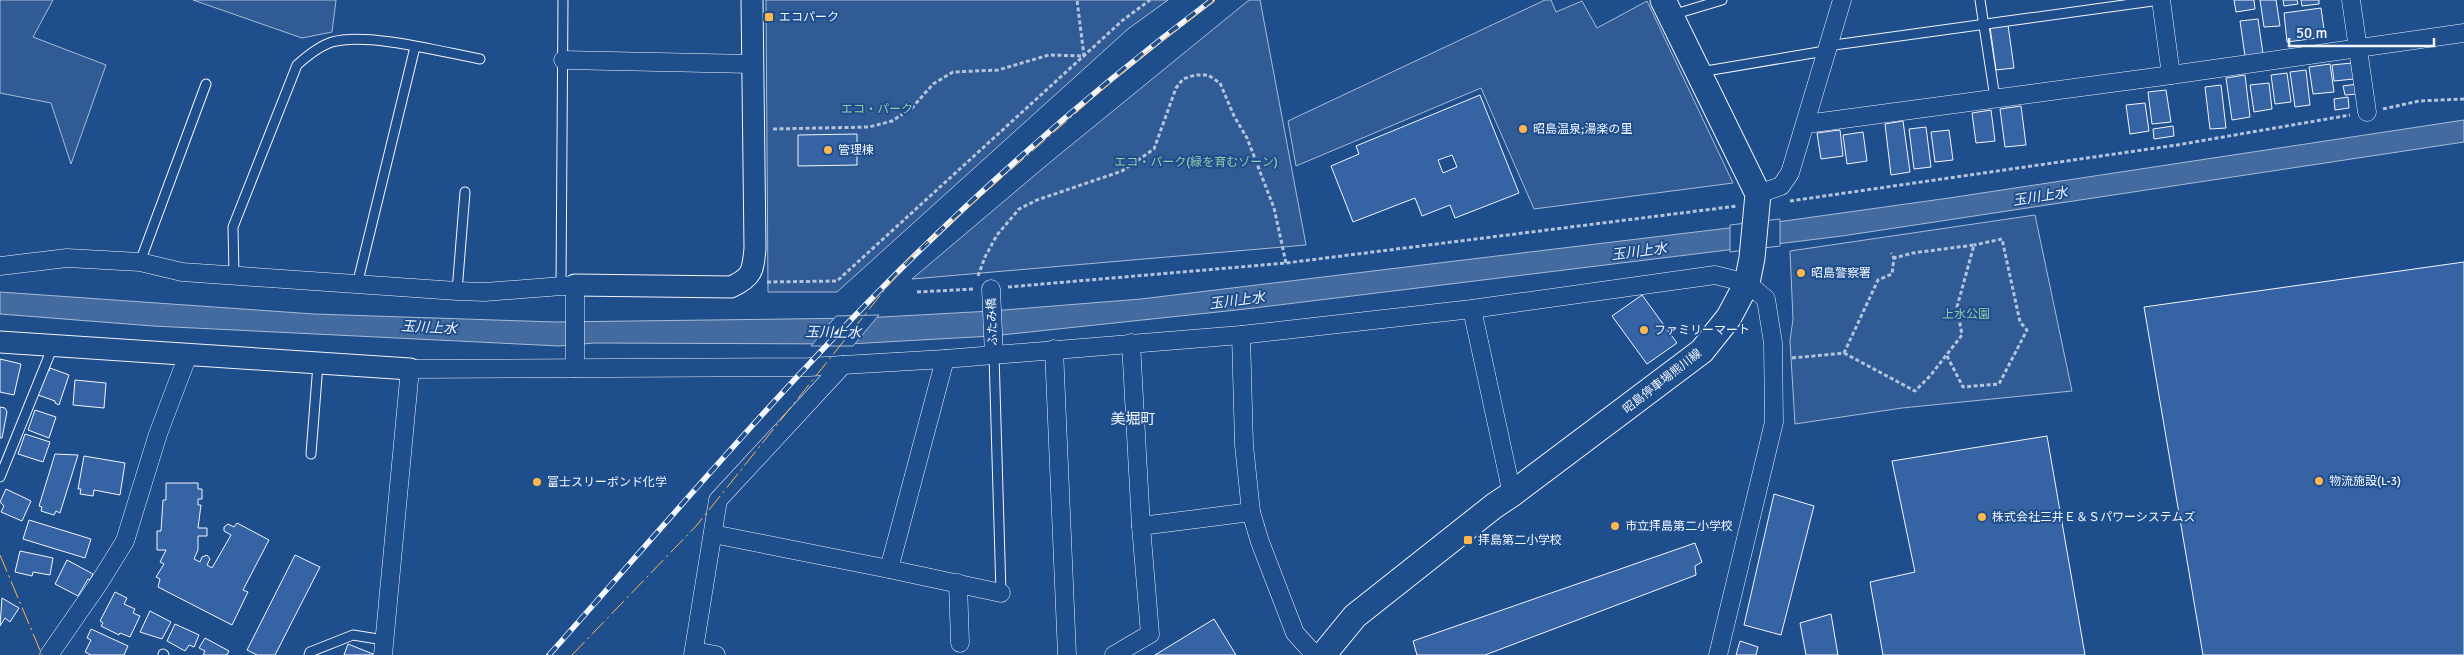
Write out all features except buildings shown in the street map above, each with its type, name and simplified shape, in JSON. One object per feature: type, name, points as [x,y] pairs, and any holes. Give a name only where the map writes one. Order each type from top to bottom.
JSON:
[{"type":"main road","points":[[1666,8],[1699,72],[1750,206]]},
{"type":"main road","name":"昭島停車場熊川線","points":[[1323,655],[1355,616],[1494,506],[1702,351],[1729,317],[1747,282],[1752,258],[1750,206]]},
{"type":"street","points":[[0,266],[67,258],[140,262],[182,272],[485,292],[731,287],[744,281],[752,271],[755,248],[752,0]]},
{"type":"street","points":[[1750,206],[1781,186],[1790,173],[1842,0]]},
{"type":"street","points":[[2161,0],[2171,75]]},
{"type":"street","points":[[2351,0],[2366,112]]},
{"type":"street","points":[[1806,124],[2464,33]]},
{"type":"street","points":[[563,60],[752,64]]},
{"type":"street","points":[[0,342],[410,369],[843,365],[944,359],[1241,335],[1472,310],[1715,276],[1747,282],[1766,299],[1773,343],[1774,422],[1718,655]]},
{"type":"street","points":[[570,289],[575,368]]},
{"type":"street","name":"ふたみ橋","points":[[983,289],[994,355]]},
{"type":"street","points":[[1472,310],[1512,494]]},
{"type":"street","points":[[1241,335],[1244,445],[1251,512],[1260,542],[1295,633],[1315,655]]},
{"type":"street","points":[[1114,655],[1150,634],[1141,526],[1131,343]]},
{"type":"street","points":[[1054,349],[1067,655]]},
{"type":"street","points":[[49,655],[99,584],[125,542],[158,434],[188,355]]},
{"type":"street","points":[[888,569],[944,359]]},
{"type":"street","points":[[716,655],[694,653],[718,500],[843,365]]},
{"type":"street","points":[[383,648],[410,369]]},
{"type":"street","points":[[1141,526],[1251,512]]},
{"type":"street","points":[[713,534],[1001,593]]},
{"type":"street","points":[[958,583],[960,642]]},
{"type":"lane","points":[[563,0],[570,289]]},
{"type":"lane","points":[[1666,8],[1722,0]]},
{"type":"lane","points":[[1980,0],[1995,98]]},
{"type":"lane","points":[[1699,72],[1826,49],[2161,0]]},
{"type":"lane","points":[[234,275],[233,227],[297,65],[307,55],[332,42],[361,38],[480,59]]},
{"type":"lane","points":[[357,285],[415,47]]},
{"type":"lane","points":[[140,262],[206,84]]},
{"type":"lane","points":[[456,291],[465,192]]},
{"type":"lane","points":[[0,477],[53,346]]},
{"type":"lane","points":[[994,355],[1001,593]]},
{"type":"lane","points":[[311,454],[318,363]]},
{"type":"lane","points":[[309,655],[310,652],[353,636],[383,648]]},
{"type":"path","points":[[1077,0],[1084,56]]},
{"type":"path","points":[[744,281],[755,283],[837,281],[1123,20],[1150,0]]},
{"type":"path","points":[[773,129],[877,125],[892,122],[912,108],[933,84],[953,72],[998,70],[1049,55],[1084,56]]},
{"type":"path","points":[[983,289],[984,257],[992,242],[1019,209],[1037,200],[1122,171],[1154,149],[1176,88],[1183,79],[1195,75],[1208,75],[1220,83],[1234,116],[1248,138],[1274,208],[1286,263]]},
{"type":"path","points":[[1789,202],[2177,145],[2419,101],[2464,99]]},
{"type":"path","points":[[916,292],[983,289],[1286,263],[1750,206]]},
{"type":"path","points":[[1894,258],[1913,253],[1974,245],[2002,239],[2020,322],[2027,330],[1999,384],[1962,387],[1947,356]]},
{"type":"path","points":[[1791,358],[1844,353],[1915,391],[1947,356],[1962,335],[1956,307],[1974,245]]},
{"type":"path","points":[[1844,353],[1878,280],[1892,274],[1894,258],[1891,253]]},
{"type":"shaded area","points":[[0,0],[53,0],[33,37],[106,65],[71,164],[51,103],[0,93]]},
{"type":"shaded area","points":[[193,0],[336,0],[332,32],[302,38]]},
{"type":"shaded area","name":"エコ・パーク","points":[[766,0],[1168,0],[1128,29],[837,292],[768,292]]},
{"type":"shaded area","name":"エコ・パーク(緑を育むゾーン)","points":[[1249,0],[1260,0],[1306,245],[912,279],[1048,164]]},
{"type":"shaded area","points":[[1545,0],[1551,0],[1556,12],[1582,1],[1597,28],[1647,1],[1733,183],[1534,209],[1481,88],[1296,166],[1288,121]]},
{"type":"shaded area","name":"上水公園","points":[[2035,215],[2072,391],[1902,408],[1795,424],[1790,341],[1793,319],[1790,251]]},
{"type":"water","name":"玉川上水","points":[[2464,120],[2464,142],[1842,236],[1246,309],[992,336],[849,344],[594,343],[559,346],[153,326],[0,314],[0,292],[314,314],[555,322],[864,318],[991,311],[1141,299],[1770,223],[1949,198]]},
{"type":"pier","points":[[1780,219],[1780,246],[1730,252],[1730,225]]},
{"type":"pier","points":[[879,315],[853,346],[811,346],[836,316]]},
{"type":"railway","points":[[549,655],[773,403],[913,257],[1058,124],[1212,0]]},
{"type":"power","points":[[572,655],[697,525],[910,258],[1133,63],[1215,0]]},
{"type":"power","points":[[0,555],[42,655]]},
{"type":"place","name":"エコパーク","points":[[769,17]]},
{"type":"place","name":"昭島温泉;湯楽の里","points":[[1523,129]]},
{"type":"place","name":"管理棟","points":[[828,150]]},
{"type":"place","name":"昭島警察署","points":[[1801,273]]},
{"type":"place","name":"ファミリーマート","points":[[1644,330]]},
{"type":"place","name":"物流施設(L-3)","points":[[2319,481]]},
{"type":"place","name":"富士スリーボンド化学","points":[[537,482]]},
{"type":"place","name":"株式会社三井Ｅ＆Ｓパワーシステムズ","points":[[1982,517]]},
{"type":"place","name":"市立拝島第二小学校","points":[[1615,526]]},
{"type":"place","name":"拝島第二小学校","points":[[1468,540]]},
{"type":"district","name":"美堀町","points":[[1133,419]]}]
